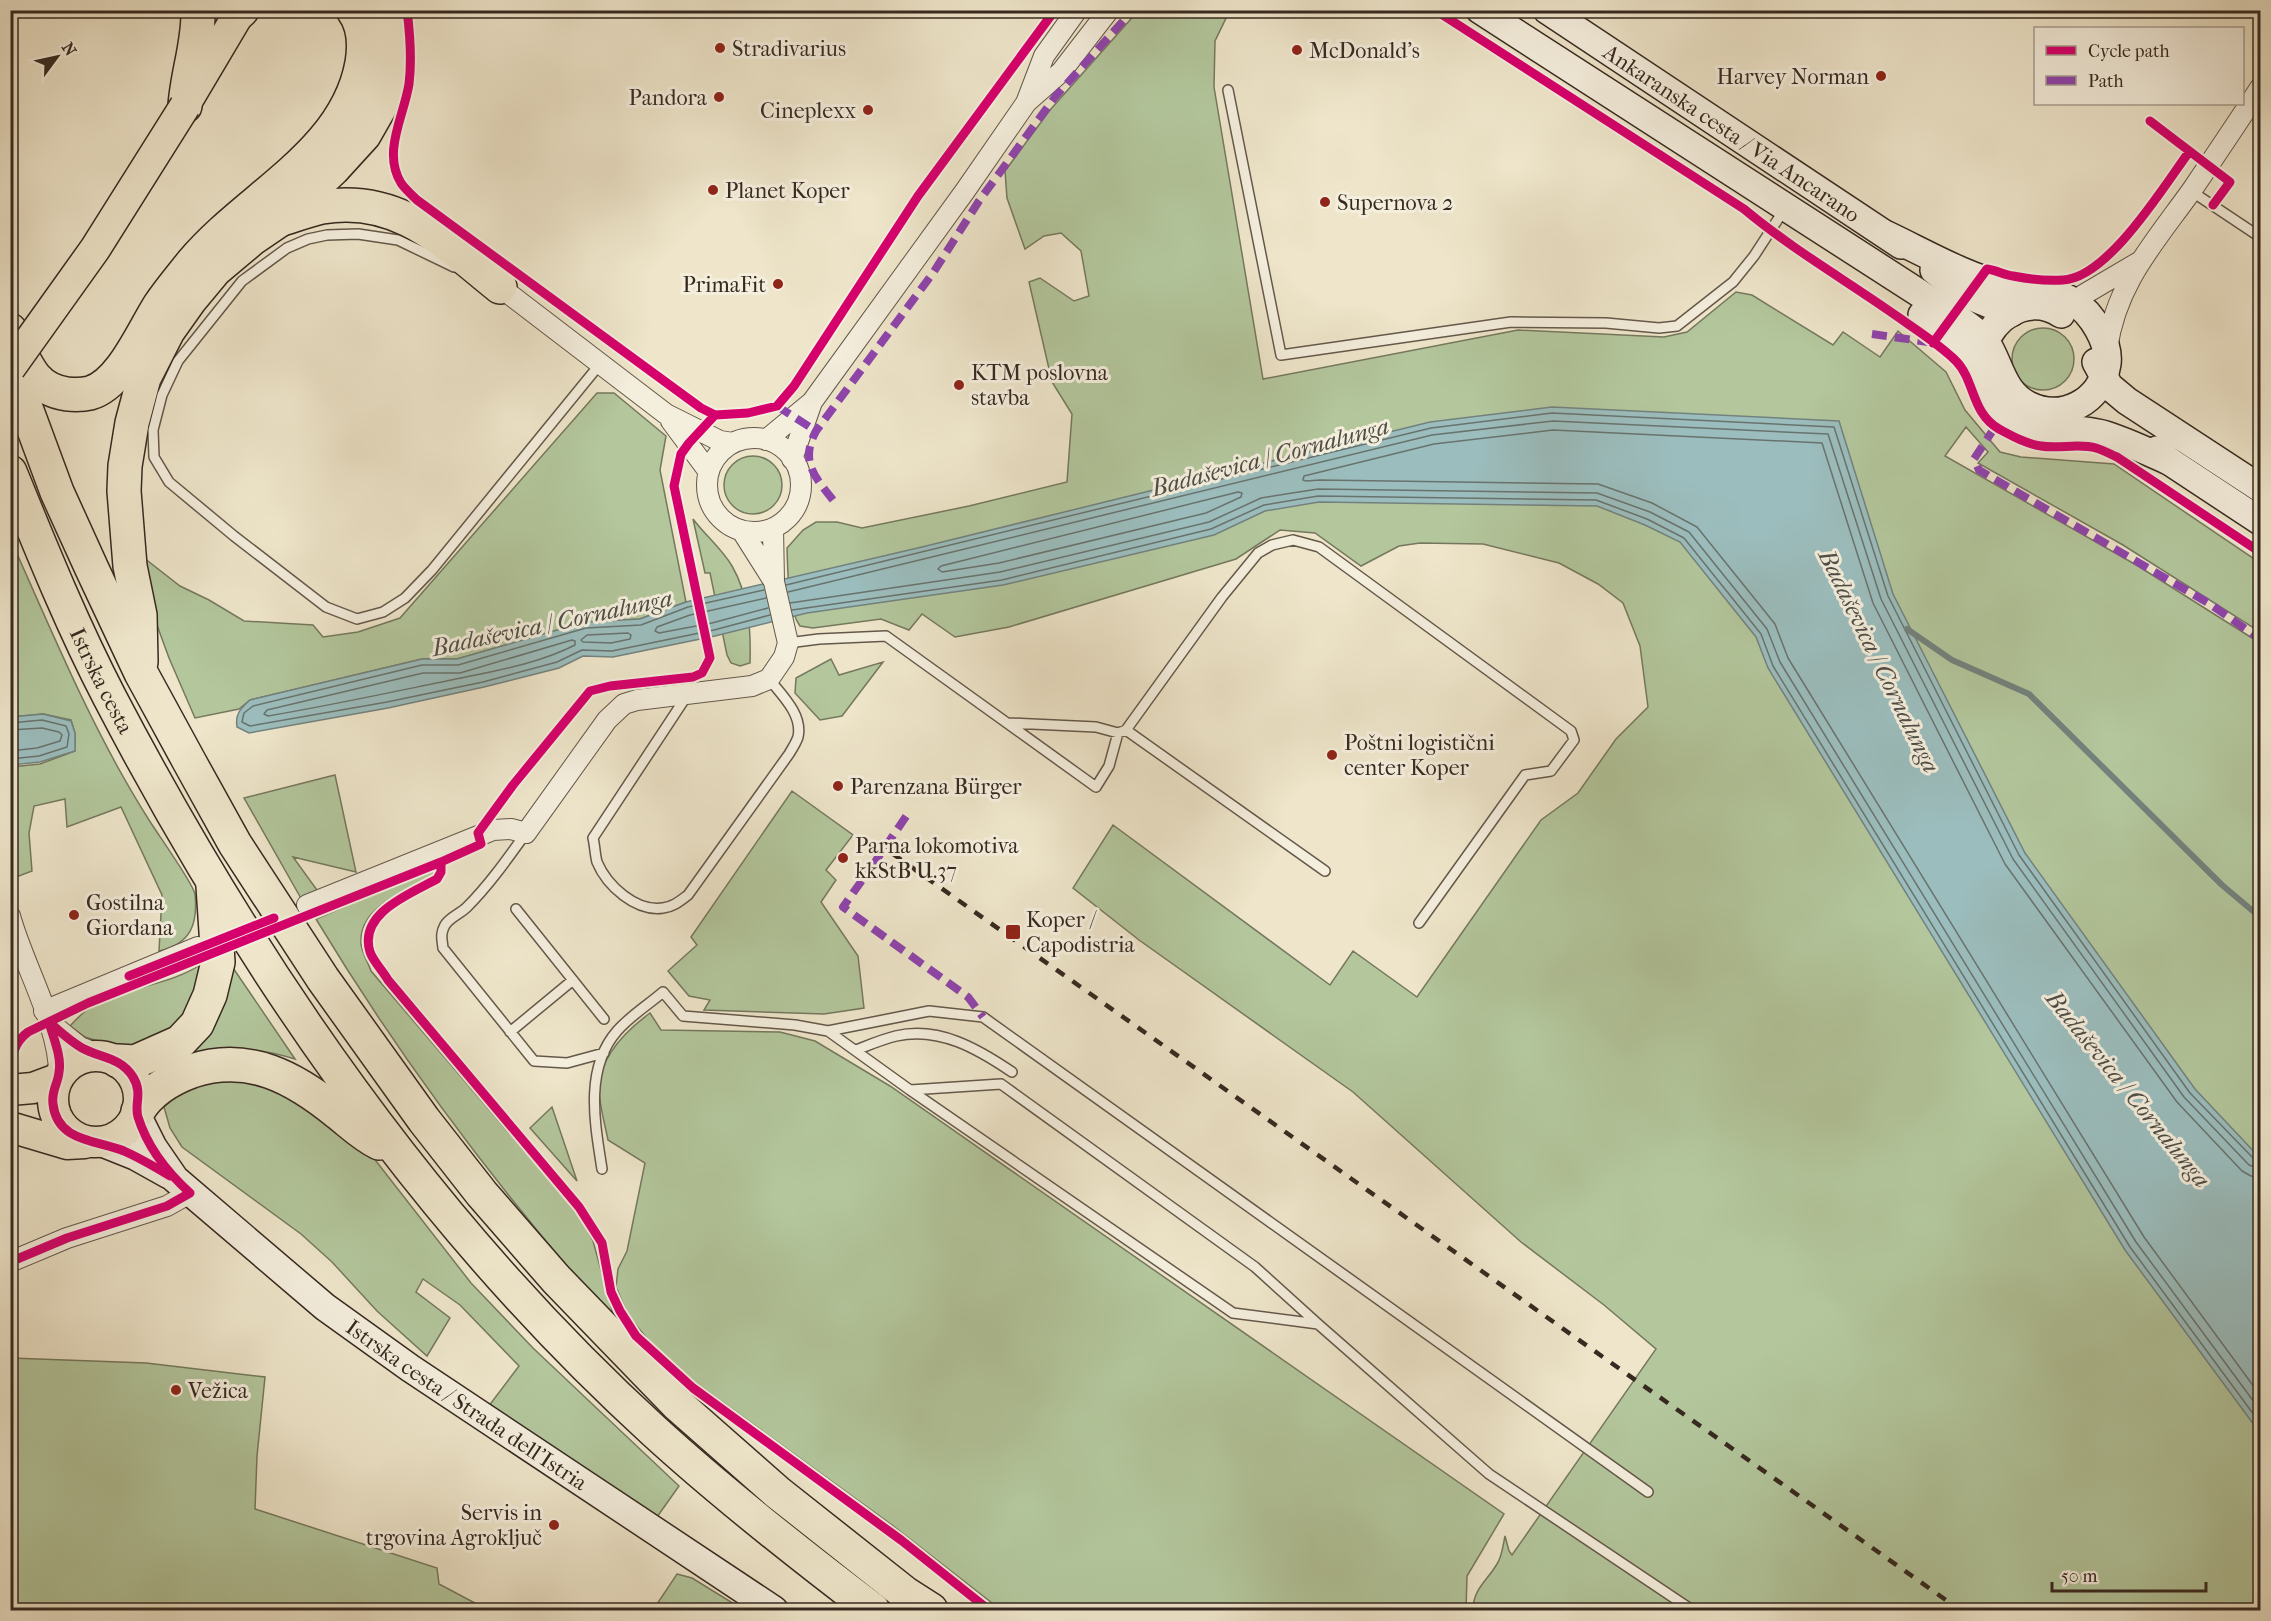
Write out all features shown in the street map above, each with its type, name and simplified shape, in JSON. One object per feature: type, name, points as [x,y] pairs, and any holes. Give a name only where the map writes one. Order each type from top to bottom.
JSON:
[{"type":"highway","points":[[184,106],[186,83],[198,23],[198,10]]},
{"type":"highway","points":[[10,330],[31,372],[45,388],[75,395],[90,393],[107,384],[117,374],[160,304],[193,262],[219,235],[323,142],[342,116],[356,89],[363,53],[362,32],[353,10]]},
{"type":"highway","points":[[141,673],[140,615],[130,567],[124,492],[129,445],[144,378],[168,331],[215,270],[253,238],[278,221],[333,169],[364,135],[380,107],[389,79],[393,44],[389,10]]},
{"type":"highway","points":[[278,221],[322,207],[356,205],[379,207],[418,225],[448,245],[500,287]]},
{"type":"highway","name":"Istrska cesta","points":[[10,367],[57,492],[141,673],[235,844],[323,979],[424,1120],[482,1194],[556,1279],[677,1404],[777,1491],[906,1594],[931,1611]]},
{"type":"highway","name":"Istrska cesta","points":[[10,472],[54,579],[110,697],[213,882],[325,1052],[396,1152],[466,1237],[552,1330],[653,1430],[772,1533],[873,1611]]},
{"type":"highway","points":[[109,1058],[135,1062],[180,1042],[197,1024],[210,995],[218,962],[213,882]]},
{"type":"highway","points":[[137,1113],[144,1100],[162,1085],[193,1071],[211,1065],[261,1068],[282,1075],[305,1087],[363,1134],[396,1152]]},
{"type":"main road","points":[[10,367],[95,249],[241,11]]},
{"type":"main road","points":[[10,1090],[33,1088],[58,1077],[76,1060],[88,1056],[109,1058],[126,1068],[136,1083],[139,1101],[137,1113],[131,1125],[119,1136],[96,1142],[67,1144],[10,1127]]},
{"type":"main road","points":[[58,1077],[52,1094],[57,1118],[68,1132],[83,1141],[96,1142]]},
{"type":"main road","points":[[10,1108],[57,1118]]},
{"type":"street","points":[[1026,103],[1044,56],[1077,10]]},
{"type":"street","points":[[766,440],[812,402],[1026,103],[1061,72],[1109,10]]},
{"type":"street","name":"Ankaranska cesta / Via Ancarano","points":[[1480,10],[1694,150]]},
{"type":"street","name":"Ankaranska cesta / Via Ancarano","points":[[1547,10],[1887,235]]},
{"type":"street","points":[[2078,407],[2097,389],[2110,330],[2119,303],[2139,262],[2191,191],[2260,88]]},
{"type":"street","points":[[1694,150],[1942,330],[1982,351]]},
{"type":"street","points":[[1694,150],[1950,313],[2013,393],[2027,404],[2040,409],[2056,411],[2078,407],[2104,417],[2143,438],[2169,461],[2260,521]]},
{"type":"street","points":[[1887,235],[1979,278],[2011,288],[2044,291],[2097,327],[2109,386],[2127,401],[2260,488]]},
{"type":"street","points":[[1887,235],[1965,294],[2011,313]]},
{"type":"street","points":[[2139,262],[2083,295],[2068,308],[2027,308],[2011,313],[1999,321],[1982,351],[1985,388],[1996,406],[2008,416],[2038,427],[2083,429],[2106,435],[2169,461]]},
{"type":"street","points":[[500,287],[666,414],[720,441],[733,443],[753,438],[766,440],[781,447],[792,459],[801,481],[797,503],[784,522],[758,532],[742,531],[726,523],[713,508],[708,490],[709,472],[718,455],[733,443]]},
{"type":"street","points":[[2104,365],[2141,395],[2260,475]]},
{"type":"street","points":[[792,459],[812,402]]},
{"type":"street","points":[[666,414],[709,472]]},
{"type":"street","points":[[308,905],[493,830],[511,829],[526,833],[607,720],[624,704],[689,692],[752,686],[769,679],[784,657],[788,643],[774,582],[773,528]]},
{"type":"street","points":[[742,531],[774,582]]},
{"type":"street","points":[[10,916],[46,1017],[58,1058],[58,1077]]},
{"type":"street","points":[[46,1017],[198,947]]},
{"type":"street","points":[[46,1017],[80,1047],[109,1058]]},
{"type":"street","points":[[137,1113],[153,1147],[182,1186]]},
{"type":"street","points":[[96,1142],[135,1156],[182,1186]]},
{"type":"street","points":[[10,1262],[67,1238],[167,1206],[182,1186]]},
{"type":"street","name":"Istrska cesta / Strada dell'Istria","points":[[182,1186],[325,1307],[400,1362],[774,1611]]},
{"type":"lane","points":[[1228,90],[1281,355],[1511,322],[1606,323],[1659,328],[1677,326],[1733,282],[1754,256],[1782,213]]},
{"type":"lane","points":[[2191,191],[2260,237]]},
{"type":"lane","points":[[500,287],[398,240],[358,234],[327,235],[308,239],[279,253],[242,281],[178,361],[156,413],[154,457],[169,482],[263,559],[326,607],[357,619],[383,612],[405,598],[432,570],[600,364]]},
{"type":"lane","points":[[788,643],[886,636],[1096,787],[1109,766],[1122,731],[1222,597],[1258,553],[1272,544],[1293,540],[1319,547],[1571,731],[1574,740],[1551,771],[1524,776],[1419,923]]},
{"type":"lane","points":[[689,692],[593,838],[597,862],[612,885],[638,906],[662,909],[673,905],[687,895],[789,754],[798,736],[797,718],[769,679]]},
{"type":"lane","points":[[1008,723],[1096,727],[1122,731],[1325,872]]},
{"type":"lane","points":[[526,833],[466,908],[449,920],[441,936],[443,948],[534,1061],[567,1063],[604,1053]]},
{"type":"lane","points":[[516,909],[604,1018]]},
{"type":"lane","points":[[510,1032],[573,980]]},
{"type":"lane","points":[[602,1169],[596,1121],[595,1077],[604,1053],[617,1031],[663,992],[683,1016],[795,1025],[828,1030],[929,1011],[983,1017],[1648,1492]]},
{"type":"lane","points":[[828,1030],[910,1090],[1233,1314],[1318,1324]]},
{"type":"lane","points":[[856,1050],[896,1036],[915,1034],[944,1038],[972,1046],[1012,1072]]},
{"type":"lane","points":[[910,1090],[1001,1084],[1255,1267],[1489,1474],[1692,1611]]},
{"type":"green space","points":[[1230,10],[1215,41],[1214,87],[1263,379],[1518,330],[1664,337],[1687,332],[1736,292],[1752,295],[1833,345],[1843,332],[1880,357],[1898,331],[1946,372],[1965,410],[2000,452],[2021,457],[2114,464],[2260,563],[2260,632],[2123,545],[1978,463],[1988,452],[1966,427],[1945,456],[2138,566],[2260,643],[2260,1610],[1473,1610],[1475,1596],[1499,1561],[1505,1536],[1512,1555],[1656,1349],[1604,1305],[1521,1242],[1353,1092],[1139,940],[1073,888],[1113,825],[1330,985],[1353,951],[1417,997],[1541,820],[1578,793],[1616,739],[1648,707],[1640,646],[1623,603],[1598,584],[1559,563],[1483,544],[1420,543],[1399,546],[1361,566],[1315,533],[1280,530],[1236,559],[1009,627],[955,637],[922,614],[909,630],[881,619],[813,628],[800,626],[790,599],[787,548],[803,530],[816,522],[837,522],[862,528],[969,506],[1067,482],[1072,414],[1052,382],[1029,282],[1040,278],[1074,301],[1089,296],[1081,251],[1061,233],[1044,236],[1025,249],[1007,198],[1005,171],[1050,110],[1138,11]]},
{"type":"green space","points":[[2043,328],[2065,337],[2074,359],[2065,381],[2043,390],[2021,381],[2012,359],[2021,337]]},
{"type":"green space","points":[[597,393],[614,393],[666,436],[660,470],[686,602],[640,619],[585,622],[457,659],[422,659],[250,700],[239,709],[195,718],[150,606],[139,554],[180,586],[244,621],[313,625],[323,637],[358,632],[400,618]]},
{"type":"green space","points":[[753,456],[764,458],[777,469],[782,485],[780,496],[769,509],[753,514],[742,512],[729,501],[724,485],[726,474],[737,461]]},
{"type":"green space","points":[[693,519],[723,554],[738,577],[748,613],[750,663],[740,666],[731,663],[727,655],[710,573],[705,573]]},
{"type":"green space","points":[[10,538],[75,682],[110,752],[149,820],[193,888],[196,905],[190,931],[185,938],[170,948],[159,951],[162,895],[121,807],[67,827],[65,799],[34,806],[29,833],[32,871],[11,879],[11,767],[40,764],[75,751],[75,733],[71,720],[43,714],[11,717]]},
{"type":"green space","points":[[831,659],[839,675],[883,662],[842,716],[820,720],[795,693],[796,678]]},
{"type":"green space","points":[[335,775],[356,872],[293,857],[317,890],[302,900],[244,798]]},
{"type":"green space","points":[[792,791],[853,835],[826,870],[836,880],[821,902],[858,956],[864,1008],[824,1014],[704,1010],[710,1000],[689,996],[668,971],[697,945],[691,937]]},
{"type":"green space","points":[[434,868],[435,874],[399,893],[376,909],[362,930],[361,944],[364,954],[371,971],[579,1215],[593,1241],[615,1321],[534,1226],[456,1127],[383,1025],[316,919]]},
{"type":"green space","points":[[229,962],[295,1059],[254,1050],[219,1051],[190,1056],[207,1027]]},
{"type":"green space","points":[[203,963],[196,997],[172,1030],[138,1050],[114,1046],[85,1037],[70,1026],[100,1002],[175,977]]},
{"type":"green space","points":[[650,1013],[661,1030],[780,1032],[815,1041],[890,1086],[1504,1514],[1467,1576],[1466,1610],[1001,1610],[892,1525],[696,1383],[649,1341],[628,1315],[616,1287],[618,1269],[627,1251],[645,1163],[608,1140],[599,1088],[604,1065],[616,1045],[632,1027]]},
{"type":"green space","points":[[214,1077],[276,1082],[362,1143],[471,1283],[533,1348],[679,1486],[657,1517],[488,1407],[519,1366],[460,1305],[423,1279],[416,1292],[450,1318],[427,1356],[377,1311],[332,1262],[301,1234],[182,1147],[170,1128],[164,1107],[189,1085]]},
{"type":"green space","points":[[552,1107],[577,1181],[530,1128]]},
{"type":"green space","points":[[11,1358],[146,1363],[265,1377],[257,1456],[255,1509],[437,1568],[439,1584],[488,1610],[11,1610]]},
{"type":"green space","points":[[677,1574],[692,1578],[744,1610],[653,1610]]},
{"type":"water","name":"Badaševica / Cornalunga","points":[[1552,407],[1839,421],[1893,594],[2025,853],[2195,1089],[2260,1158],[2260,1433],[2125,1250],[1768,668],[1756,637],[1680,542],[1597,506],[1319,502],[1265,511],[1214,535],[1003,585],[807,613],[715,636],[613,657],[583,656],[559,668],[388,708],[249,733],[237,727],[239,712],[250,700],[422,659],[457,659],[585,622],[640,619],[686,602],[922,547],[1430,422]]},
{"type":"water","points":[[43,714],[71,721],[75,733],[75,751],[40,762],[11,765],[11,717]]},
{"type":"waterway","points":[[1907,629],[1952,660],[2029,694],[2222,885],[2260,917]]},
{"type":"tunnel","points":[[234,933],[291,912]]},
{"type":"railway","points":[[893,854],[1960,1610]]},
{"type":"marked path","points":[[833,500],[815,476],[809,460],[811,442],[816,431],[933,273],[979,201],[1055,97],[1133,10]]},
{"type":"marked path","points":[[1872,334],[1928,342]]},
{"type":"marked path","points":[[777,406],[816,431]]},
{"type":"marked path","points":[[1995,427],[1974,459],[1979,470],[2210,604],[2260,639]]},
{"type":"marked path","points":[[879,866],[875,862],[909,812]]},
{"type":"marked path","points":[[875,862],[843,907],[968,997],[983,1017]]},
{"type":"cycle path","points":[[407,10],[410,75],[394,146],[396,171],[401,183],[417,200],[701,408],[715,415],[748,413],[777,406],[794,386],[918,196],[1055,10]]},
{"type":"cycle path","points":[[1435,10],[1744,209],[1801,252],[1936,344],[1962,369],[1983,414],[1999,429],[2035,445],[2089,447],[2117,457],[2260,552]]},
{"type":"cycle path","points":[[2150,121],[2230,182],[2213,205]]},
{"type":"cycle path","points":[[1933,343],[1987,269],[2025,278],[2063,280],[2080,275],[2098,264],[2134,228],[2189,152]]},
{"type":"cycle path","points":[[10,1075],[16,1046],[28,1032],[88,1003],[481,844],[478,833],[513,785],[590,691],[610,686],[693,677],[702,673],[710,658],[674,486],[681,454],[715,415]]},
{"type":"cycle path","points":[[441,862],[441,872],[437,879],[401,898],[379,916],[368,938],[370,952],[388,980],[579,1207],[602,1243],[611,1292],[636,1336],[693,1388],[901,1540],[989,1610]]},
{"type":"cycle path","points":[[129,976],[274,918]]},
{"type":"cycle path","points":[[49,1022],[60,1066],[53,1104],[62,1126],[80,1138],[130,1154],[170,1176]]},
{"type":"cycle path","points":[[10,1262],[67,1238],[167,1206],[190,1193],[166,1168],[147,1138],[138,1117],[136,1083],[128,1070],[116,1062],[82,1048],[49,1022]]},
{"type":"place","name":"Stradivarius","points":[[720,48]]},
{"type":"place","name":"McDonald's","points":[[1297,50]]},
{"type":"place","name":"Harvey Norman","points":[[1881,76]]},
{"type":"place","name":"Pandora","points":[[719,97]]},
{"type":"place","name":"Cineplexx","points":[[868,110]]},
{"type":"place","name":"Planet Koper","points":[[713,190]]},
{"type":"place","name":"Supernova 2","points":[[1325,202]]},
{"type":"place","name":"PrimaFit","points":[[778,284]]},
{"type":"place","name":"KTM poslovna stavba","points":[[959,385]]},
{"type":"place","name":"Poštni logistični center Koper","points":[[1332,755]]},
{"type":"place","name":"Parenzana Bürger","points":[[838,786]]},
{"type":"place","name":"Parna lokomotiva kkStB U.37","points":[[843,858]]},
{"type":"place","name":"Gostilna Giordana","points":[[74,915]]},
{"type":"place","name":"Koper / Capodistria","points":[[1013,932]]},
{"type":"place","name":"Vežica","points":[[176,1390]]},
{"type":"place","name":"Servis in trgovina Agroključ","points":[[554,1525]]}]
